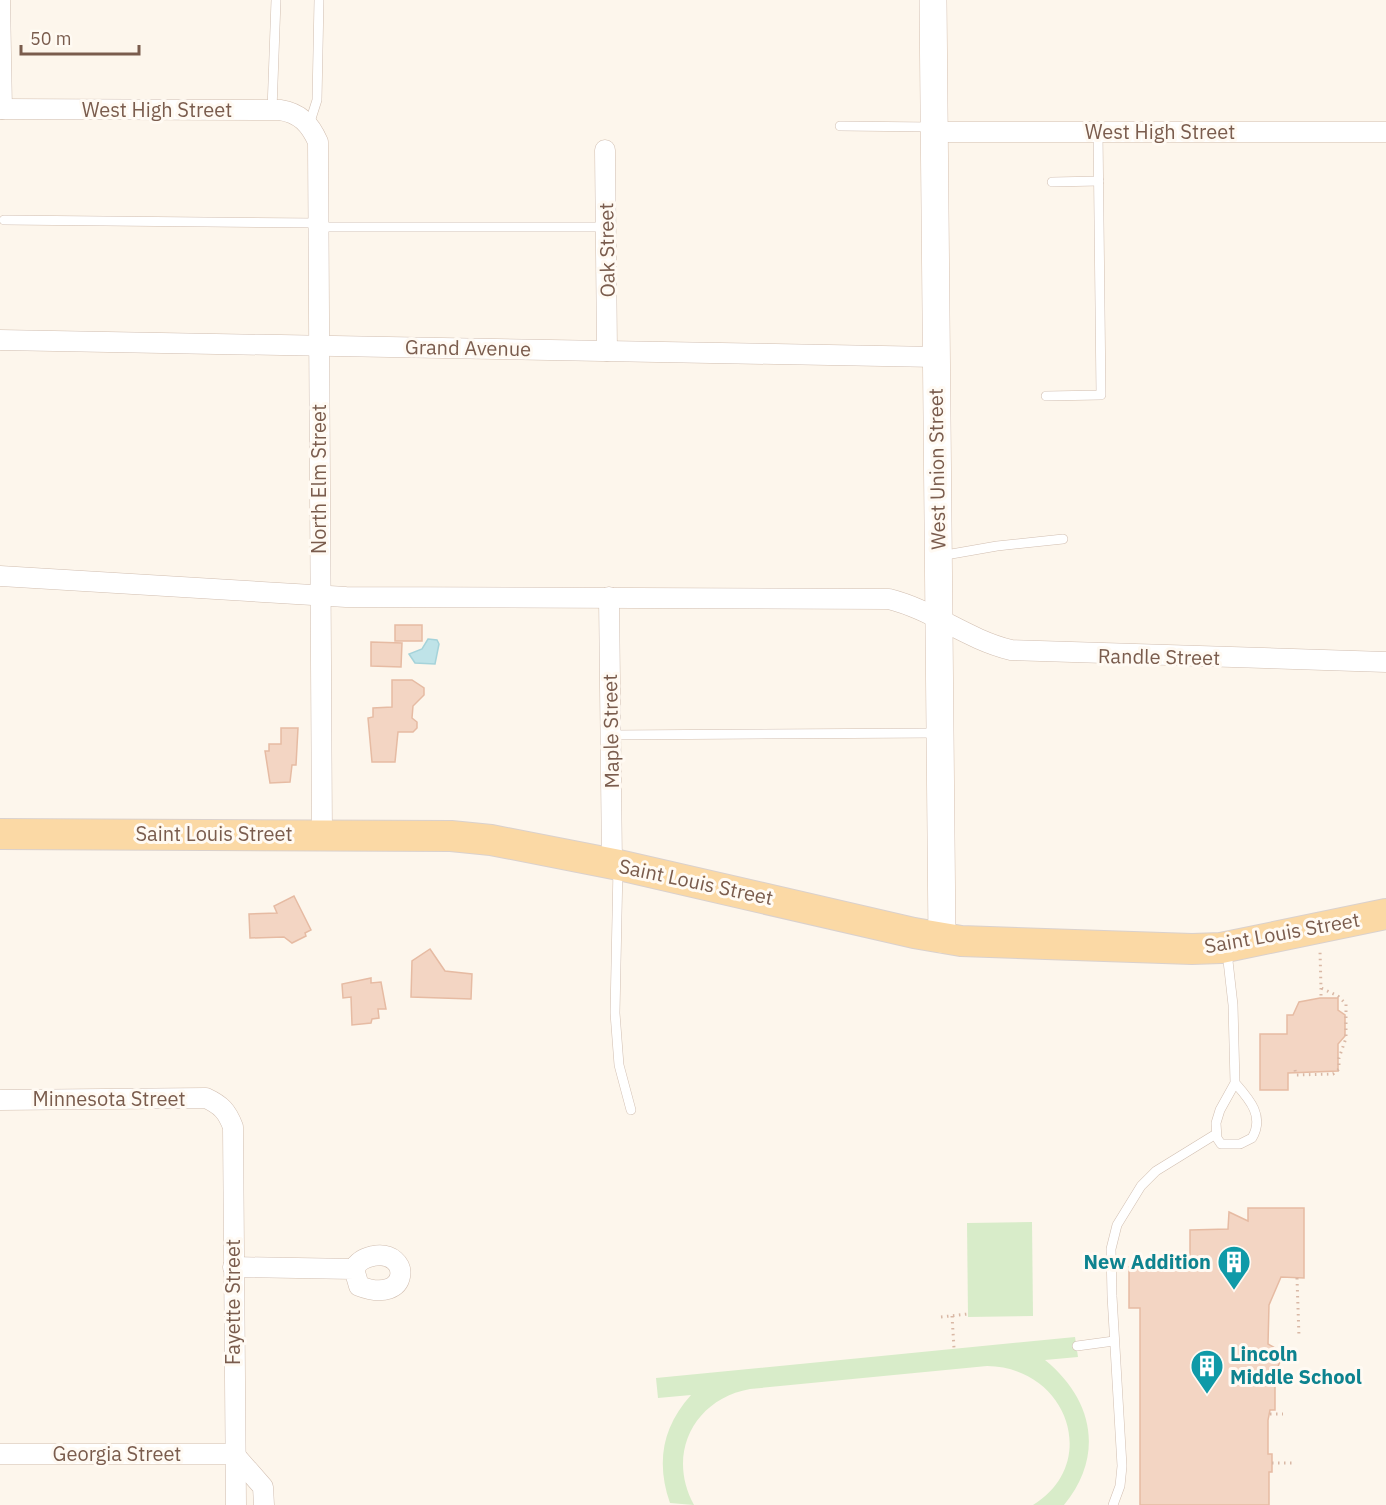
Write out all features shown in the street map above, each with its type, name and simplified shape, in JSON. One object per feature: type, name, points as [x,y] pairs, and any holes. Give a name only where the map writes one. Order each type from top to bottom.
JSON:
[{"type":"main road","name":"Saint Louis Street","points":[[0,834],[451,836],[491,840],[616,865],[942,939],[1192,949],[1226,947],[1386,914]]},
{"type":"street","points":[[0,0],[1,109]]},
{"type":"street","name":"West Union Street","points":[[933,0],[942,939]]},
{"type":"street","name":"West High Street","points":[[1,109],[272,110],[289,111],[309,125]]},
{"type":"street","name":"North Elm Street","points":[[309,125],[318,142],[322,835]]},
{"type":"street","name":"West High Street","points":[[934,130],[1386,132]]},
{"type":"street","name":"Oak Street","points":[[605,150],[607,351]]},
{"type":"street","name":"Grand Avenue","points":[[0,340],[936,357]]},
{"type":"street","name":"Randle Street","points":[[0,576],[319,596],[889,599],[911,604],[984,644],[1011,650],[1386,662]]},
{"type":"street","name":"Maple Street","points":[[609,597],[616,865]]},
{"type":"street","name":"Minnesota Street","points":[[0,1100],[206,1098],[217,1103]]},
{"type":"street","name":"Fayette Street","points":[[217,1103],[228,1115],[233,1127],[236,1505]]},
{"type":"street","points":[[233,1267],[354,1269]]},
{"type":"street","name":"Georgia Street","points":[[0,1454],[234,1454]]},
{"type":"street","points":[[234,1454],[262,1487],[264,1505]]},
{"type":"lane","points":[[272,110],[276,0]]},
{"type":"lane","points":[[309,125],[317,100],[319,0]]},
{"type":"lane","points":[[840,126],[934,130]]},
{"type":"lane","points":[[1046,396],[1101,395],[1098,132]]},
{"type":"lane","points":[[1052,182],[1099,181]]},
{"type":"lane","points":[[4,220],[606,227]]},
{"type":"lane","points":[[938,556],[997,546],[1063,539]]},
{"type":"lane","points":[[611,735],[940,733]]},
{"type":"lane","points":[[616,865],[615,1013],[619,1065],[631,1110]]},
{"type":"lane","points":[[1226,947],[1233,1005],[1235,1083],[1220,1110],[1216,1134],[1221,1144],[1230,1145],[1252,1138],[1256,1131],[1258,1120],[1254,1108],[1235,1083]]},
{"type":"lane","points":[[1113,1505],[1120,1486],[1122,1466],[1111,1249],[1117,1225],[1131,1200],[1156,1171],[1216,1134]]},
{"type":"lane","points":[[1077,1346],[1114,1341]]},
{"type":"path","points":[[1320,953],[1321,998]]},
{"type":"path","points":[[1295,1070],[1296,1075],[1333,1074],[1340,1070],[1340,1058],[1346,1038],[1346,1004],[1338,996],[1321,988]]},
{"type":"path","points":[[1298,1278],[1299,1336]]},
{"type":"path","points":[[941,1317],[968,1314]]},
{"type":"path","points":[[952,1316],[954,1348]]},
{"type":"path","points":[[1270,1414],[1283,1414]]},
{"type":"path","points":[[1272,1463],[1295,1463]]},
{"type":"green space","points":[[1032,1222],[1033,1316],[968,1317],[967,1223]]},
{"type":"green space","points":[[1075,1337],[1078,1357],[1045,1360],[1074,1392],[1083,1410],[1088,1428],[1089,1447],[1085,1467],[1077,1486],[1064,1505],[1033,1505],[1054,1487],[1066,1466],[1070,1443],[1066,1421],[1055,1400],[1038,1382],[1015,1371],[987,1366],[750,1389],[730,1395],[714,1404],[700,1417],[690,1432],[683,1467],[686,1486],[694,1505],[670,1503],[663,1474],[664,1446],[674,1420],[691,1395],[658,1398],[656,1378]]},
{"type":"water","points":[[428,639],[437,640],[439,644],[435,664],[415,663],[409,654],[422,649]]},
{"type":"building","points":[[395,625],[422,625],[422,641],[395,641]]},
{"type":"building","points":[[371,642],[402,643],[401,667],[371,666]]},
{"type":"building","points":[[392,680],[412,680],[424,688],[424,695],[413,706],[412,718],[417,722],[417,728],[413,732],[398,732],[395,762],[372,762],[368,718],[373,717],[373,708],[392,707]]},
{"type":"building","points":[[281,728],[298,728],[296,765],[292,765],[290,782],[270,783],[265,751],[269,751],[269,744],[281,744]]},
{"type":"building","points":[[294,896],[311,930],[305,933],[306,936],[292,943],[284,937],[250,938],[249,914],[277,913],[274,906]]},
{"type":"building","points":[[430,949],[445,971],[472,974],[471,999],[411,997],[412,961]]},
{"type":"building","points":[[371,978],[371,983],[381,982],[386,1009],[378,1009],[379,1018],[372,1019],[371,1023],[352,1025],[351,997],[343,998],[342,984]]},
{"type":"building","points":[[1320,998],[1338,998],[1338,1010],[1345,1015],[1345,1036],[1338,1044],[1338,1071],[1288,1073],[1288,1090],[1260,1090],[1260,1034],[1287,1034],[1287,1015],[1293,1015],[1299,1002]]},
{"type":"building","name":"Lincoln Middle School","points":[[1248,1208],[1304,1208],[1304,1278],[1281,1277],[1269,1305],[1268,1344],[1284,1353],[1275,1373],[1275,1410],[1270,1410],[1268,1420],[1268,1454],[1272,1454],[1272,1472],[1269,1472],[1269,1505],[1140,1505],[1140,1308],[1129,1308],[1129,1267],[1190,1268],[1190,1230],[1228,1229],[1229,1212],[1248,1221]]},
{"type":"place","name":"New Addition","points":[[1234,1291]]},
{"type":"place","name":"Lincoln Middle School","points":[[1207,1395]]}]
